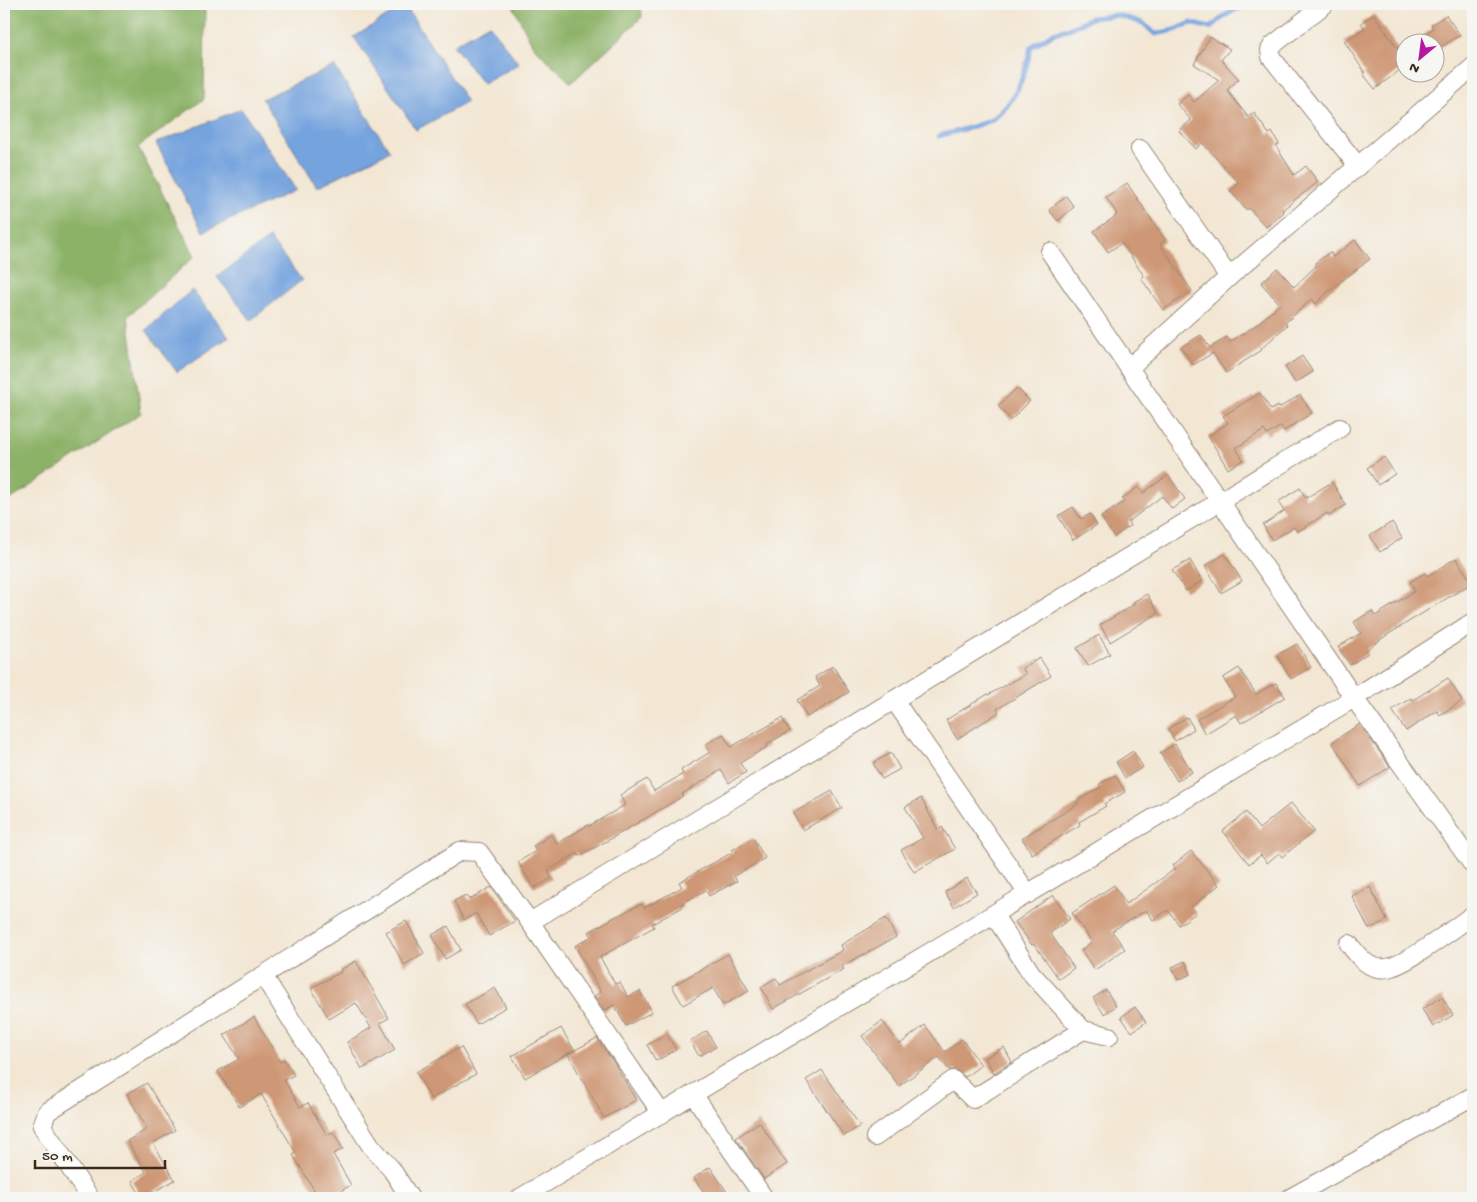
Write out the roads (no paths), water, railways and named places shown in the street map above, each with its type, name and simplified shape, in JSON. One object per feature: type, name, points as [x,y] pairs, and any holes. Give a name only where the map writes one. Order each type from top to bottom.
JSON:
[{"type":"street","points":[[1325,4],[1273,45],[1270,50],[1271,57],[1358,166]]},
{"type":"street","points":[[1129,368],[1229,277],[1473,67]]},
{"type":"street","points":[[1140,149],[1229,277]]},
{"type":"street","points":[[1050,252],[1354,698],[1473,864]]},
{"type":"street","points":[[530,922],[1340,428]]},
{"type":"street","points":[[520,1198],[1354,698],[1473,622]]},
{"type":"street","points":[[894,700],[1028,894]]},
{"type":"street","points":[[90,1198],[42,1126],[47,1112],[460,852],[479,852],[530,922],[662,1114]]},
{"type":"street","points":[[994,915],[1031,973],[1083,1030],[1109,1036]]},
{"type":"street","points":[[1349,944],[1361,960],[1370,966],[1386,969],[1403,962],[1473,915]]},
{"type":"street","points":[[264,977],[371,1146],[392,1170],[410,1198]]},
{"type":"street","points":[[875,1137],[953,1080],[974,1099],[1083,1030]]},
{"type":"street","points":[[693,1094],[764,1198]]},
{"type":"street","points":[[1290,1198],[1473,1096]]},
{"type":"water","points":[[405,5],[467,102],[416,130],[354,37]]},
{"type":"water","points":[[489,24],[519,64],[483,84],[453,45]]},
{"type":"water","points":[[334,66],[390,151],[317,187],[262,99]]},
{"type":"water","points":[[241,109],[296,190],[203,232],[156,143]]},
{"type":"water","points":[[269,238],[302,280],[251,320],[217,277]]},
{"type":"water","points":[[192,290],[229,337],[177,372],[146,330]]},
{"type":"waterway","points":[[939,136],[983,123],[1002,112],[1019,86],[1031,47],[1054,33],[1071,28],[1091,18],[1117,15],[1143,23],[1155,34],[1175,30],[1191,23],[1210,28],[1233,11],[1262,4]]}]
